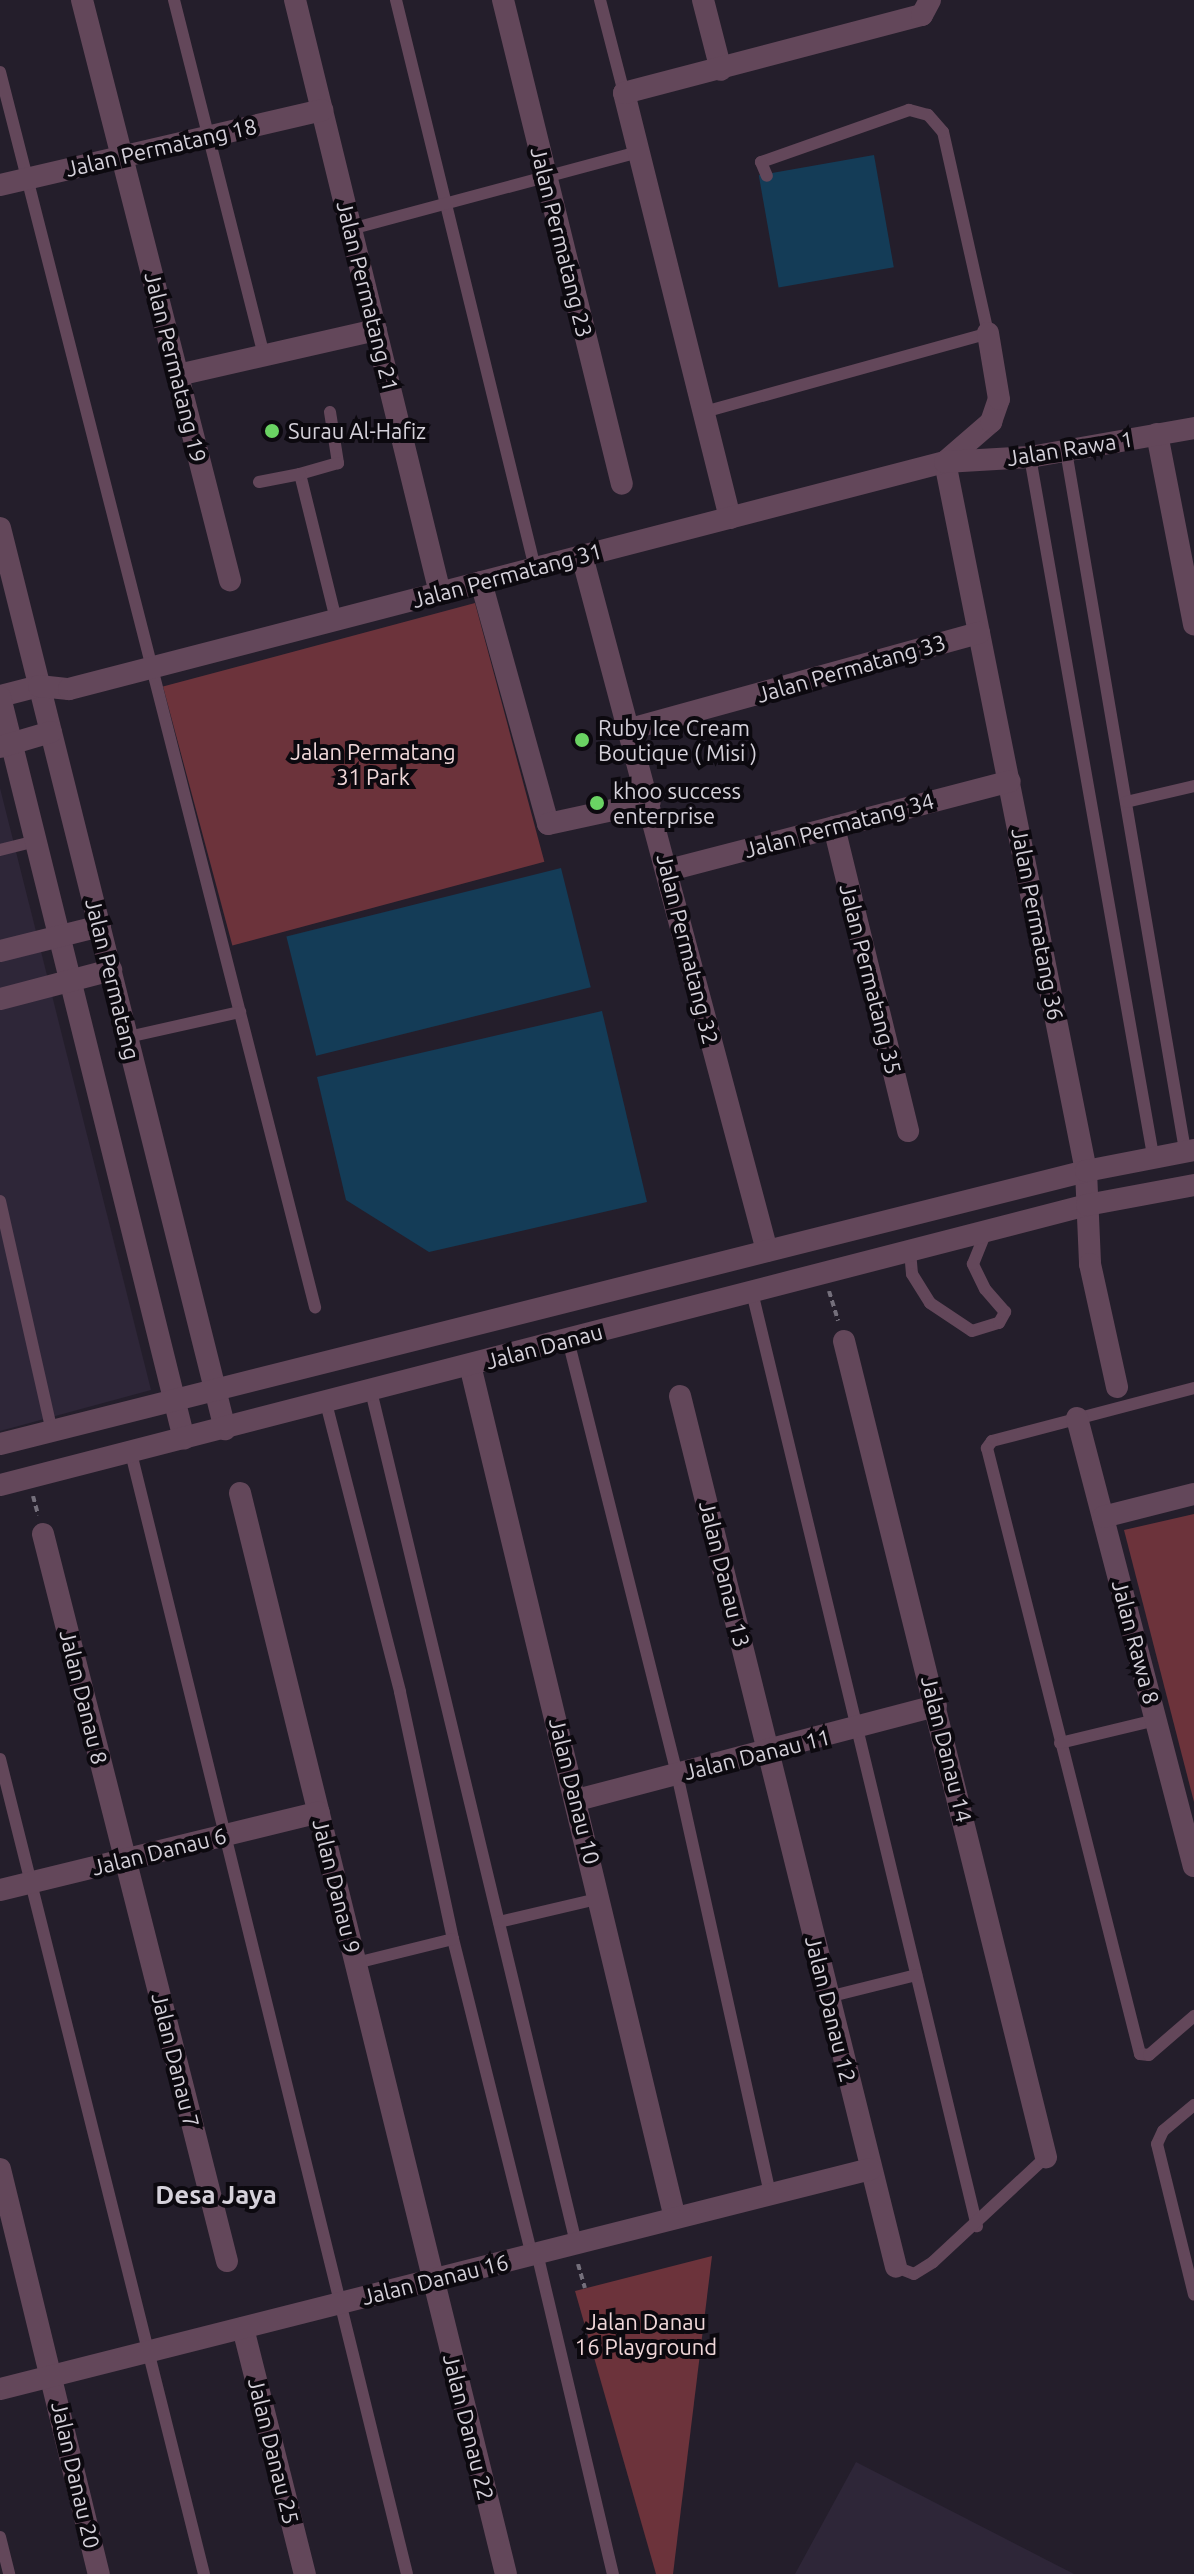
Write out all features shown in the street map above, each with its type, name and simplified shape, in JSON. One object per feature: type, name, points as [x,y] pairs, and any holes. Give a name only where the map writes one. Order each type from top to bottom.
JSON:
[{"type":"street","name":"Jalan Permatang 19","points":[[82,0],[230,580]]},
{"type":"street","name":"Jalan Permatang 21","points":[[295,0],[440,593]]},
{"type":"street","name":"Jalan Permatang 23","points":[[503,0],[622,484]]},
{"type":"street","points":[[703,0],[721,70]]},
{"type":"street","points":[[730,518],[624,93],[922,15],[930,0]]},
{"type":"street","name":"Jalan Permatang 18","points":[[0,185],[322,110]]},
{"type":"street","points":[[178,375],[263,353],[376,330]]},
{"type":"street","points":[[945,462],[991,422],[999,399],[988,333]]},
{"type":"street","name":"Jalan Rawa 1","points":[[945,462],[1030,457],[1194,428]]},
{"type":"street","points":[[1157,434],[1185,532],[1194,624]]},
{"type":"street","name":"Jalan Permatang 31","points":[[69,689],[945,462]]},
{"type":"street","name":"Jalan Permatang 36","points":[[945,462],[1086,1171],[1090,1264],[1117,1387]]},
{"type":"street","name":"Jalan Permatang","points":[[0,528],[225,1429]]},
{"type":"street","name":"Jalan Permatang 32","points":[[582,556],[669,870],[767,1251]]},
{"type":"street","points":[[481,582],[548,824],[650,802]]},
{"type":"street","name":"Jalan Permatang 33","points":[[630,729],[979,633]]},
{"type":"street","points":[[0,696],[39,686],[69,689],[51,732],[6,745]]},
{"type":"street","name":"Jalan Permatang","points":[[0,696],[6,745],[36,841],[184,1439]]},
{"type":"street","name":"Jalan Permatang 34","points":[[669,870],[1010,781]]},
{"type":"street","name":"Jalan Permatang 35","points":[[834,827],[908,1131]]},
{"type":"street","points":[[0,951],[100,926]]},
{"type":"street","points":[[0,999],[111,970]]},
{"type":"street","name":"Jalan Danau","points":[[0,1444],[1086,1171],[1153,1155],[1190,1150]]},
{"type":"street","name":"Jalan Danau","points":[[0,1485],[1087,1205],[1194,1185]]},
{"type":"street","name":"Jalan Danau 14","points":[[844,1341],[1046,2157]]},
{"type":"street","name":"Jalan Danau 10","points":[[470,1365],[602,1897],[675,2218]]},
{"type":"street","name":"Jalan Danau 13","points":[[680,1396],[769,1751]]},
{"type":"street","name":"Jalan Rawa 8","points":[[1077,1418],[1194,1866]]},
{"type":"street","name":"Jalan Danau 9","points":[[240,1493],[433,2280]]},
{"type":"street","points":[[1103,1517],[1194,1494]]},
{"type":"street","name":"Jalan Danau 8","points":[[43,1534],[125,1860]]},
{"type":"street","name":"Jalan Danau 11","points":[[577,1800],[936,1706]]},
{"type":"street","name":"Jalan Danau 12","points":[[769,1751],[896,2267]]},
{"type":"street","name":"Jalan Danau 6","points":[[0,1890],[319,1812]]},
{"type":"street","name":"Jalan Danau 7","points":[[125,1860],[227,2261]]},
{"type":"street","name":"Jalan Danau 20","points":[[0,2169],[99,2574]]},
{"type":"street","name":"Jalan Danau 16","points":[[0,2389],[871,2169]]},
{"type":"street","name":"Jalan Danau 22","points":[[433,2280],[506,2574]]},
{"type":"street","name":"Jalan Danau 25","points":[[243,2328],[305,2574]]},
{"type":"lane","points":[[174,0],[263,353]]},
{"type":"lane","points":[[396,0],[535,568]]},
{"type":"lane","points":[[600,0],[624,93]]},
{"type":"lane","points":[[0,72],[148,668],[315,1307]]},
{"type":"lane","points":[[704,412],[988,333],[943,132],[928,115],[909,110],[761,162],[767,176]]},
{"type":"lane","points":[[351,229],[639,152]]},
{"type":"lane","points":[[259,482],[338,463],[330,412]]},
{"type":"lane","points":[[1066,451],[1190,1150]]},
{"type":"lane","points":[[1030,457],[1153,1155]]},
{"type":"lane","points":[[300,474],[336,620]]},
{"type":"lane","points":[[1126,802],[1194,786]]},
{"type":"lane","points":[[0,850],[36,841]]},
{"type":"lane","points":[[128,1037],[240,1012]]},
{"type":"lane","points":[[0,1201],[52,1431]]},
{"type":"lane","points":[[910,1251],[912,1274],[930,1303],[972,1331],[999,1323],[1005,1312],[985,1289],[973,1264],[986,1231]]},
{"type":"lane","points":[[752,1292],[977,2226]]},
{"type":"lane","points":[[568,1340],[677,1774],[770,2194]]},
{"type":"lane","points":[[1194,1388],[992,1441],[987,1448],[1140,2054],[1149,2055],[1194,2016]]},
{"type":"lane","points":[[371,1391],[576,2243]]},
{"type":"lane","points":[[326,1403],[400,1692],[453,1939],[613,2574]]},
{"type":"lane","points":[[131,1453],[222,1836],[407,2574]]},
{"type":"lane","points":[[1060,1743],[1156,1720]]},
{"type":"lane","points":[[0,1759],[204,2574]]},
{"type":"lane","points":[[499,1922],[602,1897]]},
{"type":"lane","points":[[356,1963],[453,1939]]},
{"type":"lane","points":[[828,1997],[916,1975]]},
{"type":"lane","points":[[1194,2105],[1163,2131],[1157,2144],[1194,2295]]},
{"type":"lane","points":[[896,2267],[914,2274],[977,2226],[1046,2157]]},
{"type":"lane","points":[[0,2537],[9,2574]]},
{"type":"path","points":[[824,1273],[844,1341]]},
{"type":"path","points":[[28,1478],[43,1534]]},
{"type":"shaded area","points":[[0,788],[151,1390],[0,1431]]},
{"type":"shaded area","points":[[856,2462],[1074,2574],[795,2574]]},
{"type":"green space","name":"Jalan Permatang 31 Park","points":[[475,603],[544,862],[232,945],[163,687]]},
{"type":"green space","points":[[1194,1514],[1194,1802],[1124,1530]]},
{"type":"green space","name":"Jalan Danau 16 Playground","points":[[712,2256],[673,2574],[656,2574],[575,2291]]},
{"type":"water","points":[[874,155],[894,267],[779,288],[759,175]]},
{"type":"water","points":[[561,868],[591,987],[316,1056],[286,936]]},
{"type":"water","points":[[602,1011],[647,1202],[429,1252],[346,1200],[317,1077]]},
{"type":"place","name":"Surau Al-Hafiz","points":[[272,431]]},
{"type":"place","name":"Ruby Ice Cream Boutique ( Misi )","points":[[582,740]]},
{"type":"place","name":"khoo success enterprise","points":[[597,803]]},
{"type":"district","name":"Desa Jaya","points":[[216,2195]]}]
